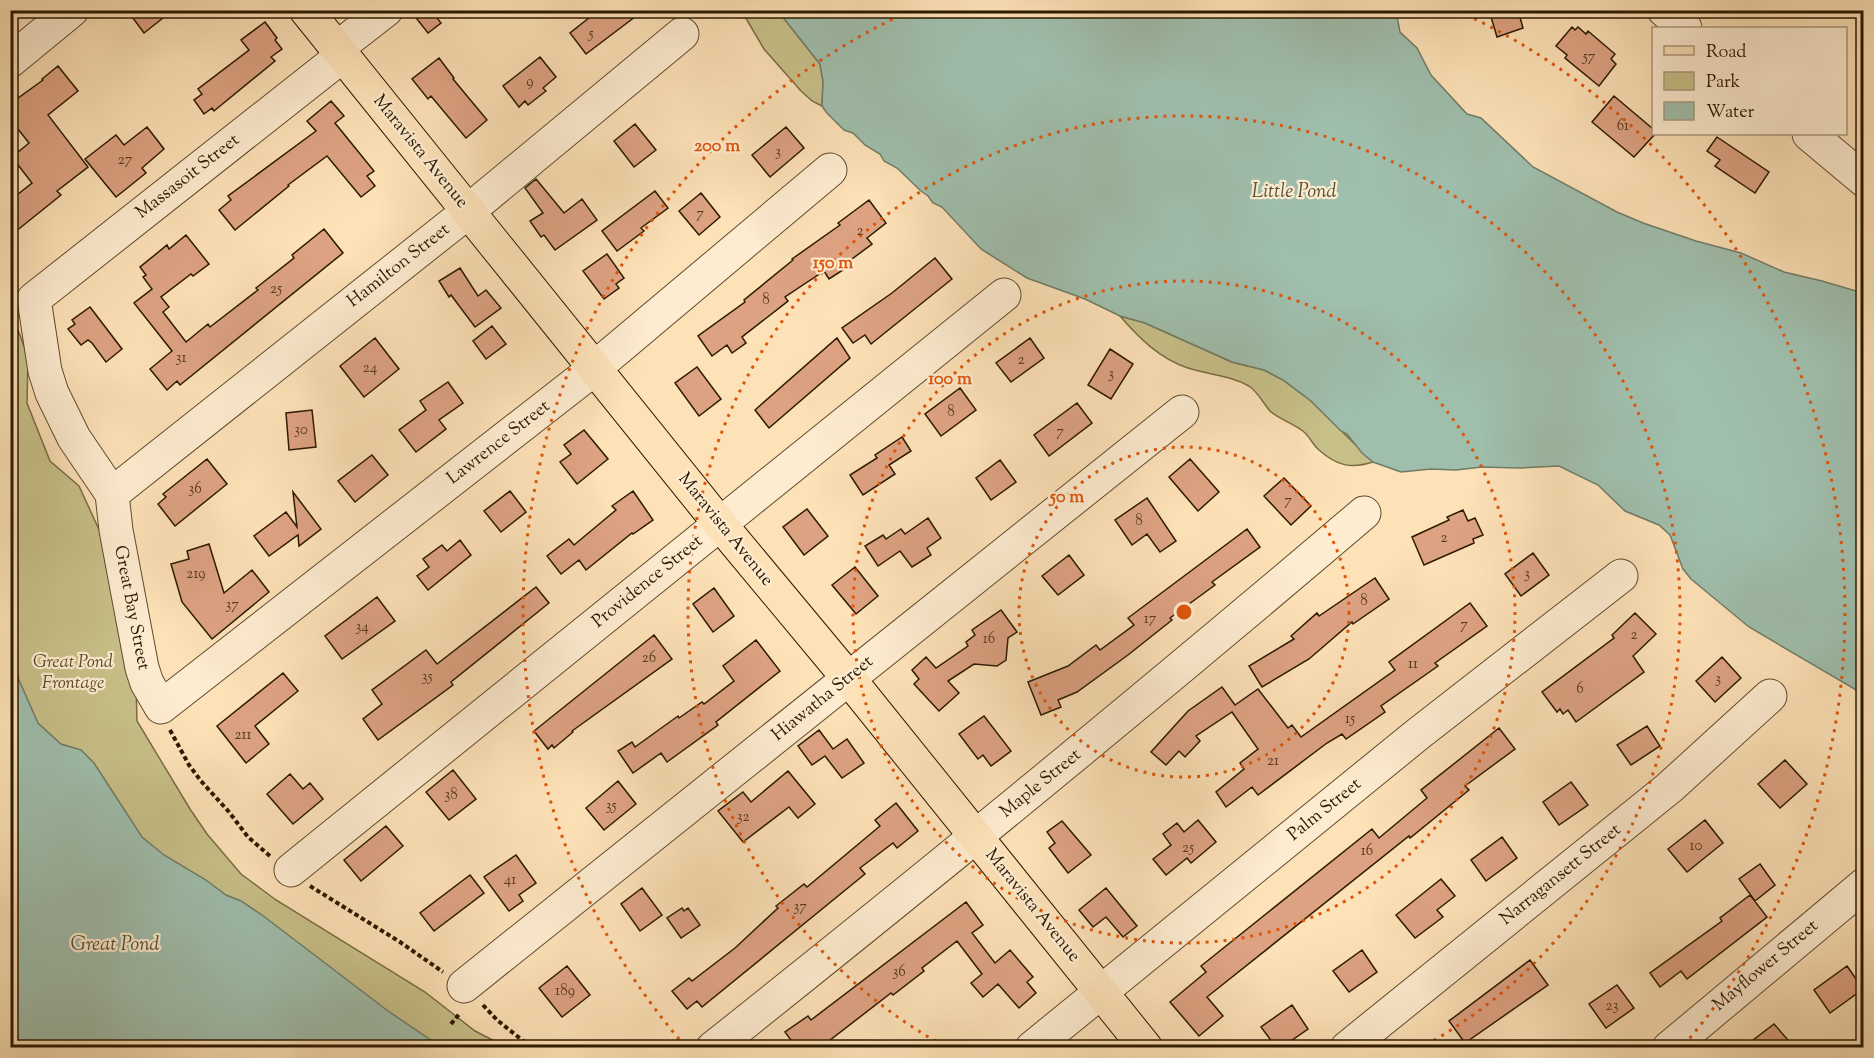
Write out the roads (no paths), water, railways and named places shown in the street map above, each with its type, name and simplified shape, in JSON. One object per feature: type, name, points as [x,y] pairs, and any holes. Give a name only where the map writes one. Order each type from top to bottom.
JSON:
[{"type":"main road","name":"Maravista Avenue","points":[[306,10],[720,524],[849,679],[1146,1047]]},
{"type":"street","points":[[10,61],[72,10]]},
{"type":"street","name":"Massasoit Street","points":[[34,299],[339,52],[386,10]]},
{"type":"street","points":[[1664,10],[1684,27]]},
{"type":"street","name":"Hamilton Street","points":[[112,494],[467,210],[682,34]]},
{"type":"street","points":[[1810,135],[1863,180]]},
{"type":"street","name":"Lawrence Street","points":[[161,706],[594,368],[830,170]]},
{"type":"street","name":"Providence Street","points":[[291,870],[1004,295]]},
{"type":"street","name":"Great Bay Street","points":[[34,299],[45,370],[52,393],[74,438],[112,494],[116,530],[142,668],[147,683],[161,706]]},
{"type":"street","name":"Hiawatha Street","points":[[464,997],[849,679],[1182,412]]},
{"type":"street","name":"Maple Street","points":[[713,1047],[976,837],[1197,656],[1364,513]]},
{"type":"street","name":"Palm Street","points":[[1032,1047],[1418,734],[1621,576]]},
{"type":"street","name":"Narragansett Street","points":[[1347,1047],[1669,788],[1770,696]]},
{"type":"street","name":"Mayflower Street","points":[[1669,1047],[1863,885]]},
{"type":"water","name":"Little Pond","points":[[778,11],[1396,11],[1400,32],[1417,48],[1431,75],[1467,114],[1481,118],[1533,167],[1617,212],[1643,223],[1741,253],[1784,272],[1863,293],[1863,694],[1749,627],[1691,579],[1683,569],[1670,535],[1659,525],[1625,511],[1598,485],[1559,466],[1482,467],[1401,472],[1373,462],[1311,401],[1283,380],[1264,370],[1232,362],[1145,323],[1120,316],[1085,299],[1027,278],[981,249],[942,207],[933,203],[897,168],[884,161],[880,154],[865,145],[853,133],[844,130],[826,112],[822,106],[823,81],[820,64]]},
{"type":"water","name":"Great Pond","points":[[11,647],[19,680],[38,723],[61,744],[81,750],[94,763],[142,837],[164,855],[262,915],[388,1011],[441,1047],[11,1047]]},
{"type":"park label","name":"Great Pond Frontage","points":[[73,673]]}]
